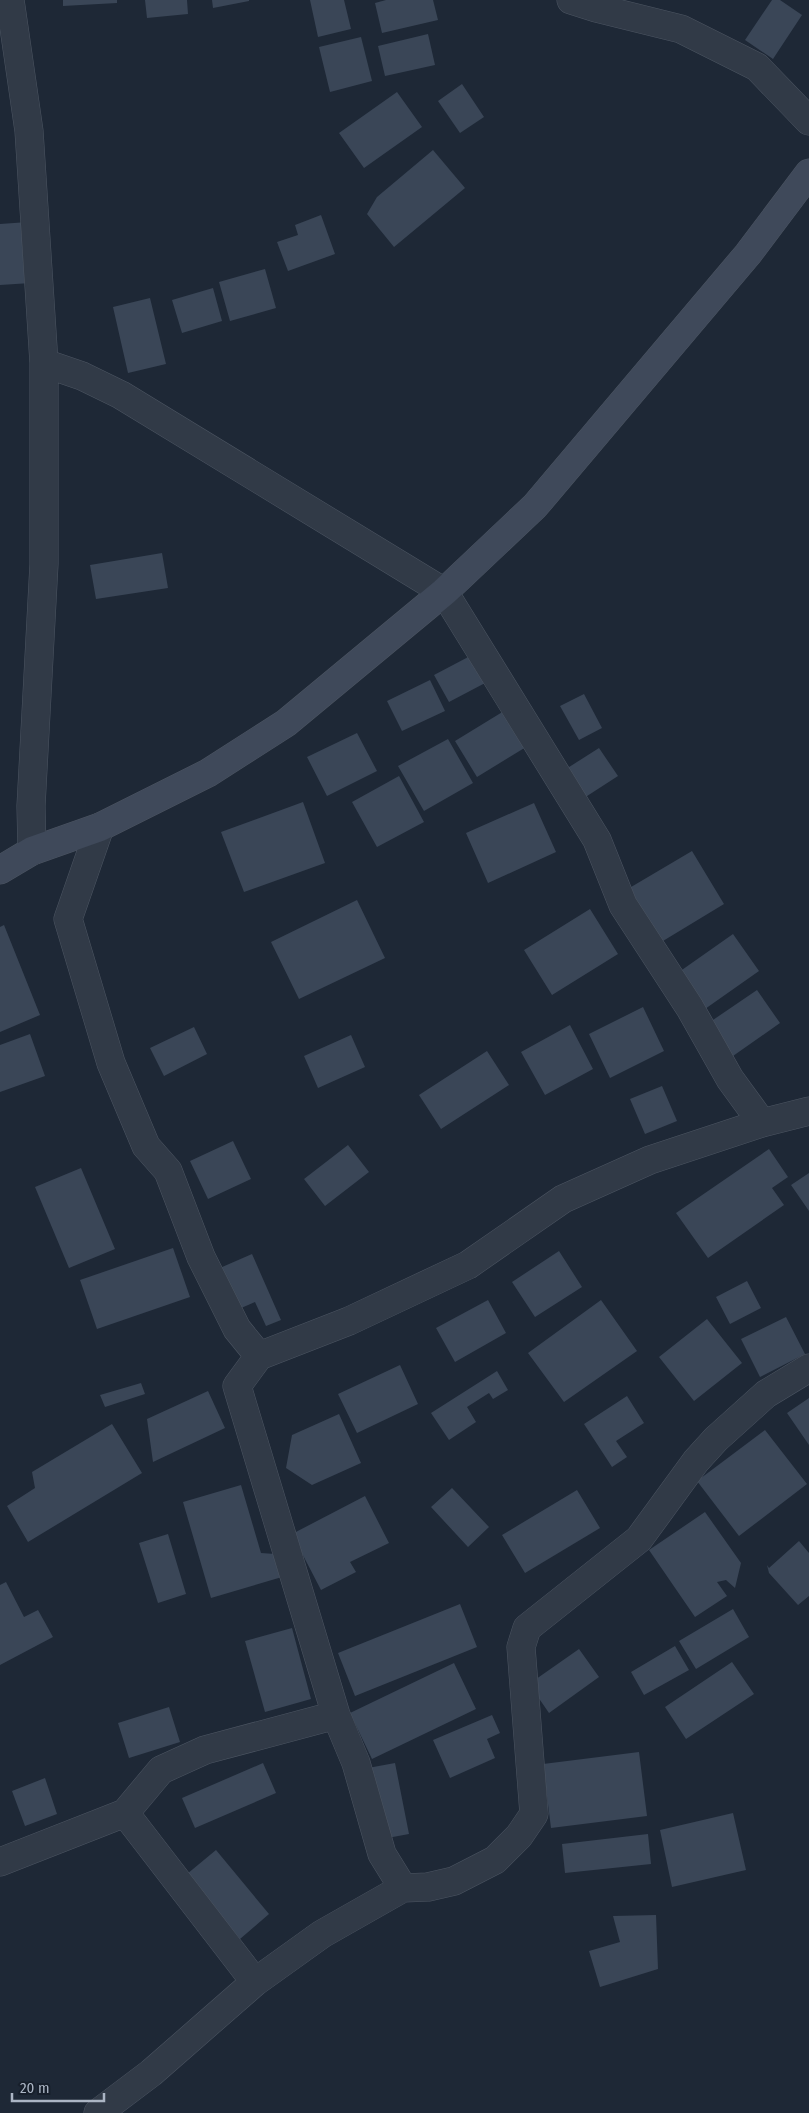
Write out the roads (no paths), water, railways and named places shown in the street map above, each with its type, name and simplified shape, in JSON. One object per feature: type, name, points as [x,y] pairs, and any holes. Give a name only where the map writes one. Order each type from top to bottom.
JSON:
[{"type":"street","points":[[10,0],[29,131],[44,363],[44,564],[32,806],[32,851]]},
{"type":"street","points":[[571,0],[681,29],[757,67],[809,121]]},
{"type":"street","points":[[0,870],[32,851],[100,827],[208,773],[286,722],[444,592],[535,506],[742,261],[809,172]]},
{"type":"street","points":[[44,363],[82,376],[121,395],[444,592],[597,840],[623,905],[690,1008],[730,1079],[762,1123]]},
{"type":"street","points":[[100,827],[68,919],[108,1054],[146,1146],[168,1171],[201,1257],[237,1329],[259,1356]]},
{"type":"street","points":[[403,1888],[382,1854],[356,1763],[336,1715],[236,1386],[259,1356],[349,1321],[468,1265],[563,1199],[650,1160],[762,1123],[809,1111]]},
{"type":"street","points":[[98,2113],[151,2073],[255,1982],[322,1934],[403,1888],[428,1888],[454,1881],[495,1860],[519,1836],[534,1814],[521,1647],[527,1628],[639,1539],[696,1461],[716,1439],[766,1394],[809,1368]]},
{"type":"street","points":[[0,1862],[126,1813],[162,1770],[205,1750],[336,1715]]},
{"type":"street","points":[[126,1813],[255,1982]]}]
